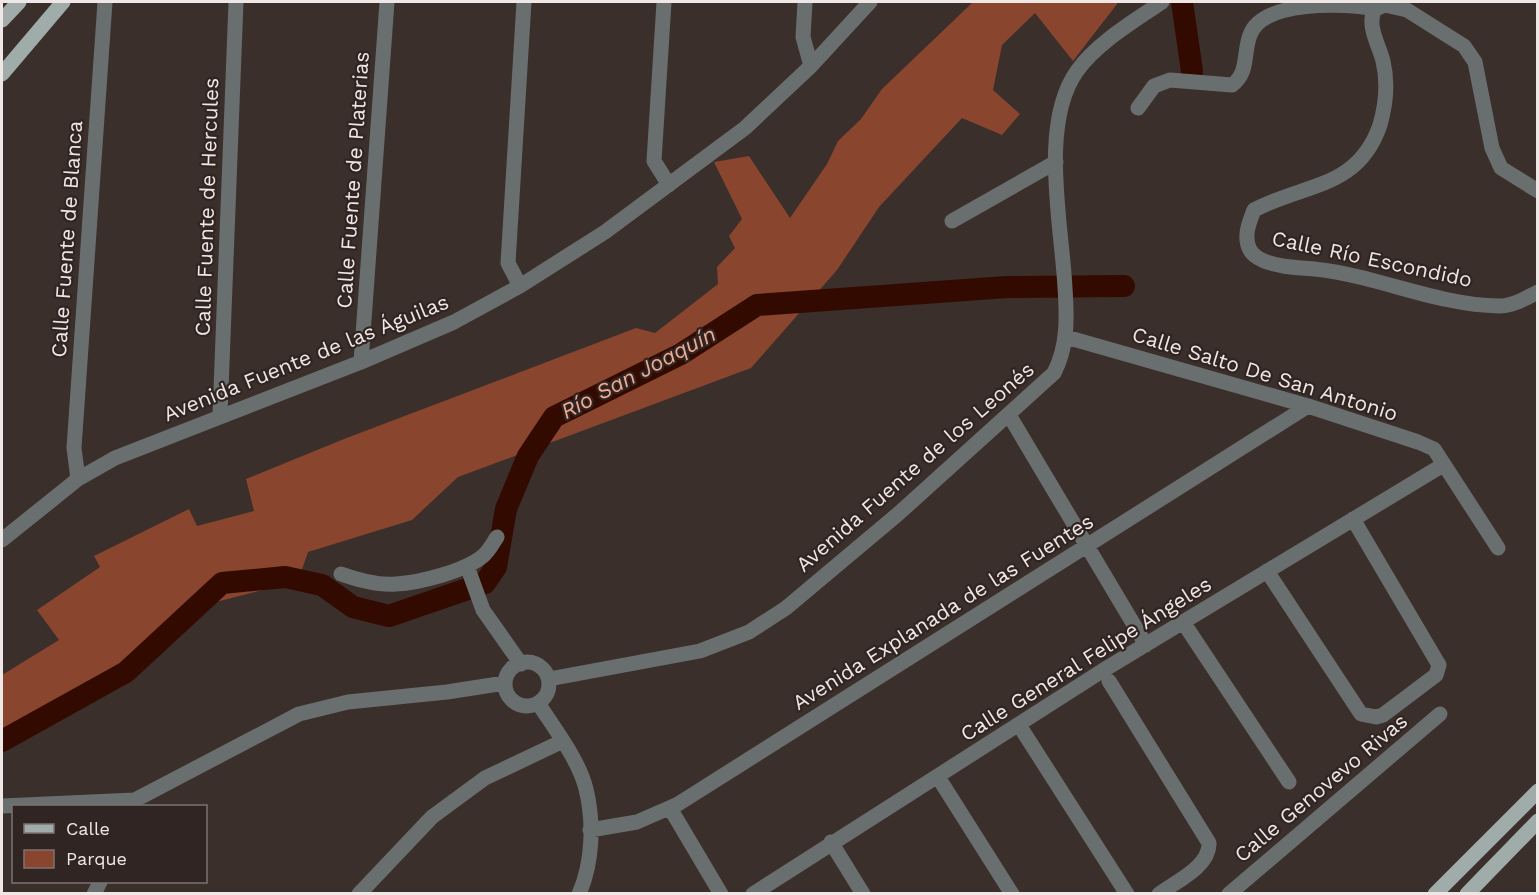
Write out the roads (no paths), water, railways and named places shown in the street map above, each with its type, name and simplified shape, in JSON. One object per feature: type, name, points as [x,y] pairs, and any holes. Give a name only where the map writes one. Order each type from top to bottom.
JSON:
[{"type":"main road","points":[[2,20],[20,2]]},
{"type":"main road","points":[[2,75],[63,2]]},
{"type":"main road","points":[[1445,890],[1538,791]]},
{"type":"main road","points":[[1467,894],[1538,821]]},
{"type":"street","name":"Calle Fuente de Blanca","points":[[78,479],[74,448],[105,2]]},
{"type":"street","name":"Calle Fuente de Hercules","points":[[220,415],[236,2]]},
{"type":"street","name":"Calle Fuente de Platerias","points":[[361,362],[387,2]]},
{"type":"street","points":[[520,286],[508,263],[524,2]]},
{"type":"street","points":[[664,2],[654,161],[669,185]]},
{"type":"street","points":[[805,2],[803,37],[811,66]]},
{"type":"street","name":"Avenida Fuente de las Águilas","points":[[2,540],[78,479],[115,458],[220,415],[361,362],[454,322],[520,286],[605,232],[745,128],[811,66],[870,2]]},
{"type":"street","name":"Avenida Fuente de los Leonés","points":[[549,679],[700,651],[749,632],[786,608],[898,514],[1054,373],[1061,360],[1066,337],[1066,299],[1056,162],[1058,119],[1066,92],[1077,71],[1098,50],[1162,2]]},
{"type":"street","points":[[1138,108],[1154,86],[1170,80],[1232,85],[1244,72],[1251,32],[1266,18],[1283,11],[1336,4],[1375,9],[1385,5],[1407,10],[1464,46],[1475,62],[1492,148],[1501,168],[1538,191]]},
{"type":"street","name":"Calle Río Escondido","points":[[1375,9],[1371,16],[1372,30],[1386,71],[1387,88],[1383,115],[1373,144],[1358,164],[1332,181],[1272,201],[1254,210],[1246,231],[1250,250],[1261,260],[1291,268],[1321,269],[1435,296],[1501,306],[1519,302],[1538,292]]},
{"type":"street","points":[[952,221],[1056,162]]},
{"type":"street","name":"Calle Salto De San Antonio","points":[[1066,337],[1308,406],[1434,449],[1498,548]]},
{"type":"street","name":"Avenida Explanada de las Fuentes","points":[[590,830],[637,822],[670,808],[1308,406]]},
{"type":"street","points":[[1009,415],[1146,645]]},
{"type":"street","name":"Calle General Felipe Ángeles","points":[[753,894],[831,842],[1146,645],[1443,465]]},
{"type":"street","points":[[1267,571],[1361,714],[1376,717],[1383,715],[1436,675],[1439,665],[1353,519]]},
{"type":"street","points":[[497,537],[472,580],[483,610],[520,664]]},
{"type":"street","points":[[341,574],[359,580],[395,584],[472,580]]},
{"type":"street","points":[[1183,622],[1289,782]]},
{"type":"street","points":[[528,662],[541,667],[549,679],[548,693],[538,703],[520,705],[507,692],[505,683],[508,675],[520,664],[528,662]]},
{"type":"street","points":[[1108,681],[1209,843],[1210,852],[1204,861],[1160,894]]},
{"type":"street","points":[[46,805],[134,803],[299,714],[348,702],[447,692],[505,683]]},
{"type":"street","points":[[538,703],[563,741],[586,788],[590,830],[589,863],[579,894]]},
{"type":"street","name":"Calle Genovevo Rivas","points":[[1239,890],[1440,714]]},
{"type":"street","points":[[1019,725],[1127,894]]},
{"type":"street","points":[[358,894],[432,817],[485,778],[563,741]]},
{"type":"street","points":[[938,777],[1012,894]]},
{"type":"street","points":[[670,808],[721,894]]},
{"type":"street","points":[[831,842],[863,894]]},
{"type":"waterway","name":"Río San Joaquín","points":[[1182,2],[1192,71]]},
{"type":"waterway","name":"Río San Joaquín","points":[[2,741],[126,672],[222,583],[285,577],[322,585],[353,607],[389,616],[485,583],[496,567],[506,509],[528,456],[554,417],[681,354],[757,305],[1007,287],[1124,286]]}]
